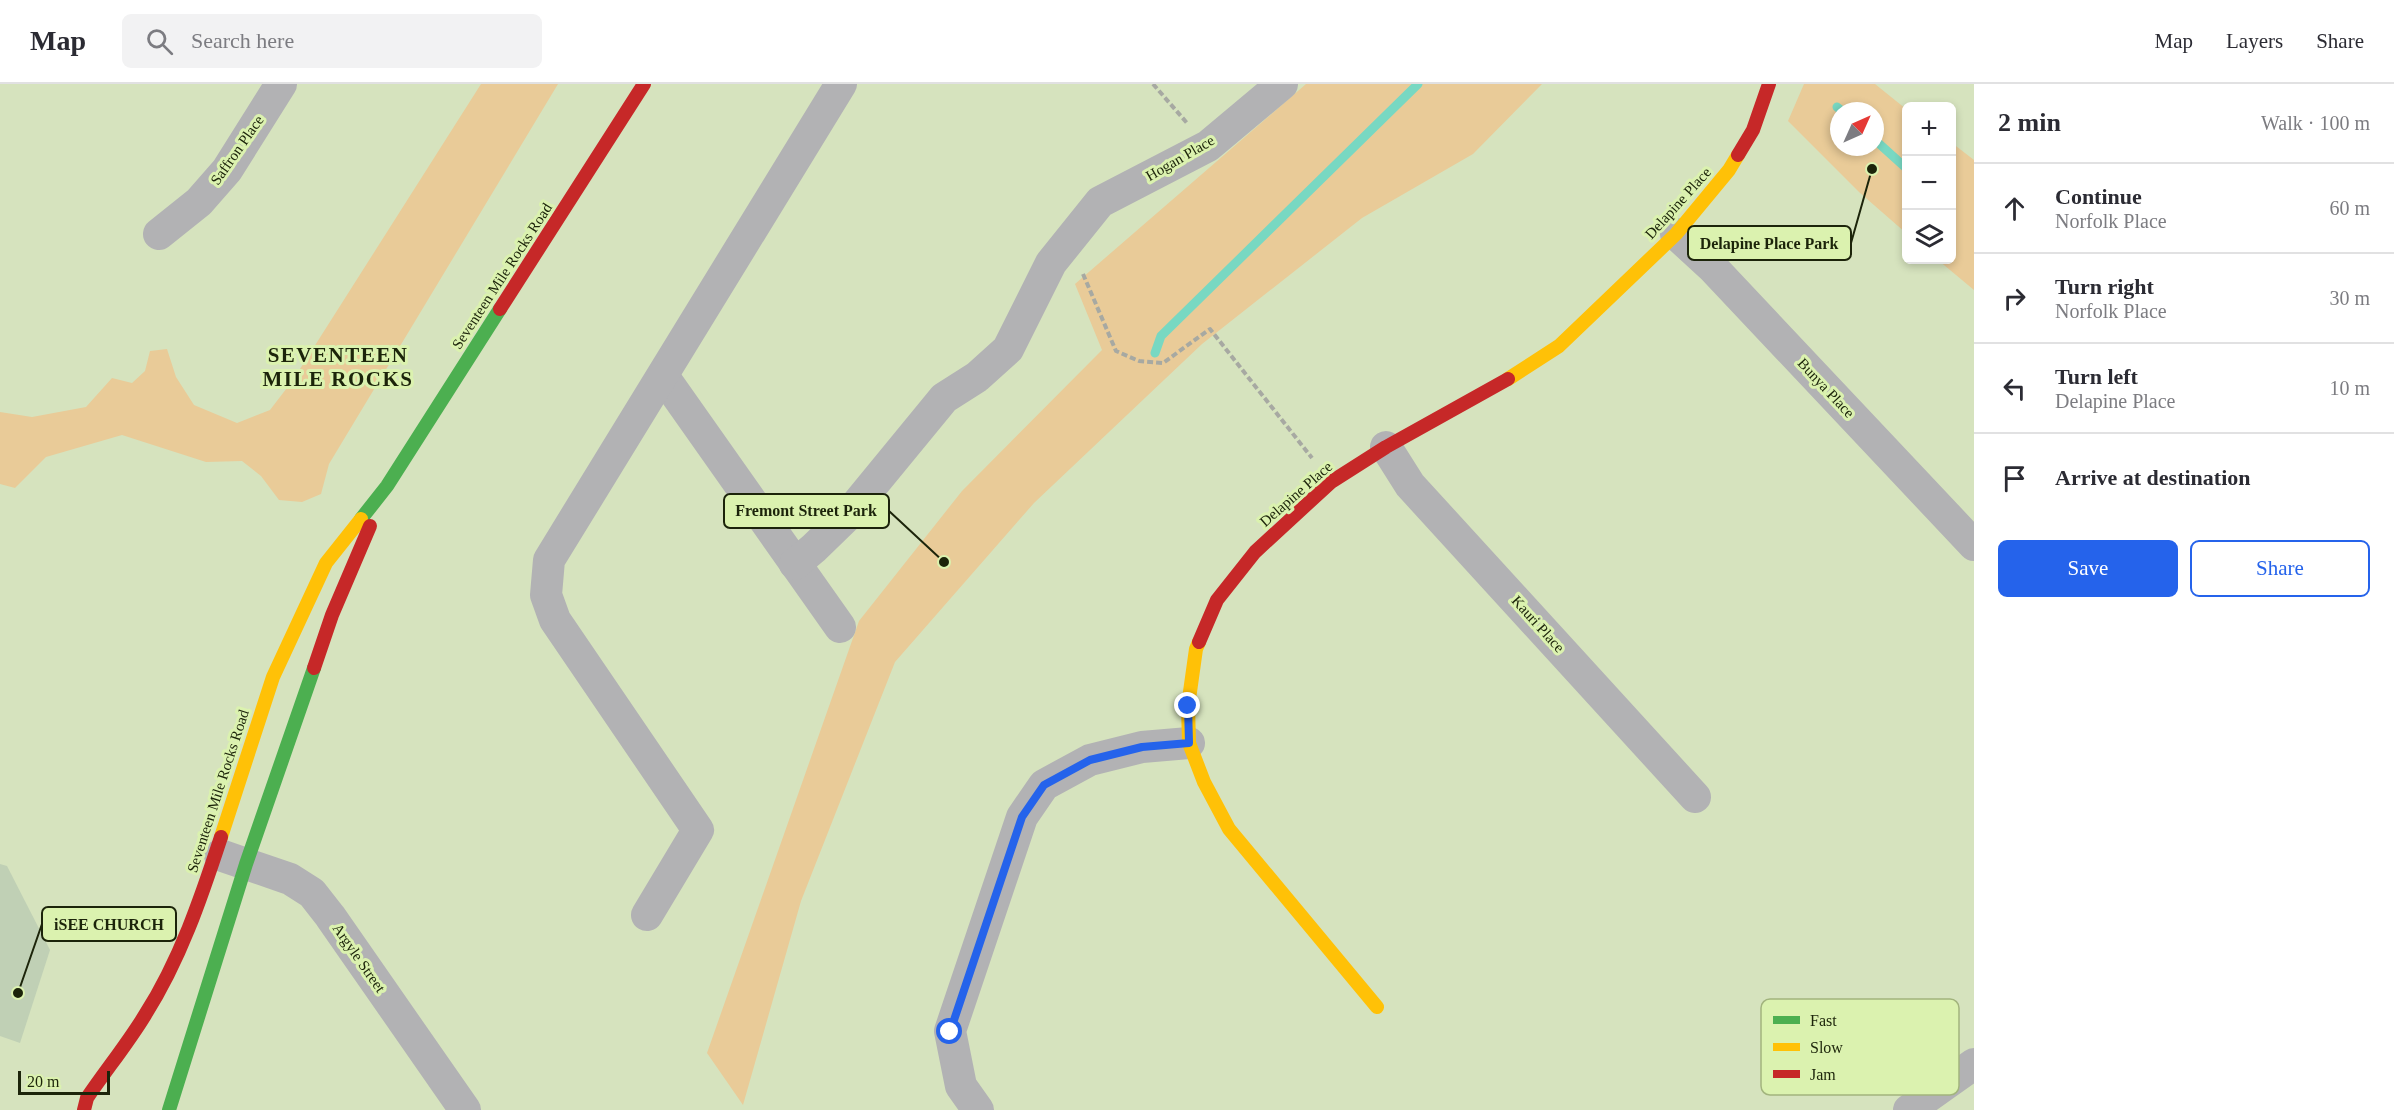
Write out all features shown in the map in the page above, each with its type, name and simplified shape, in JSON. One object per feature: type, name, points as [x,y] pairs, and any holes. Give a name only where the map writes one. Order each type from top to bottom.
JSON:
[{"type":"main road","name":"Seventeen Mile Rocks Road","points":[[84,1110],[87,1098],[146,1014],[199,904],[273,677],[326,563],[387,486],[644,84]]},
{"type":"main road","name":"Delapine Place","points":[[1377,1007],[1229,829],[1204,782],[1189,743],[1188,706],[1196,649],[1217,600],[1255,552],[1331,482],[1386,447],[1494,389],[1559,346],[1676,234],[1729,170],[1753,130],[1769,84]]},
{"type":"main road","name":"Seventeen Mile Rocks Road","points":[[169,1110],[246,864],[332,615],[387,486]]},
{"type":"street","name":"Saffron Place","points":[[159,234],[199,202],[227,170],[281,84]]},
{"type":"street","points":[[647,915],[698,830],[555,620],[546,595],[549,560],[841,84]]},
{"type":"street","name":"Hogan Place","points":[[795,564],[848,515],[944,398],[977,377],[1008,350],[1051,263],[1100,202],[1208,146],[1282,84]]},
{"type":"street","name":"Bunya Place","points":[[1676,234],[1713,268],[1974,545]]},
{"type":"street","points":[[663,376],[840,627]]},
{"type":"street","name":"Kauri Place","points":[[1386,447],[1410,485],[1695,797]]},
{"type":"street","points":[[978,1110],[961,1086],[950,1032],[1022,817],[1044,785],[1090,760],[1142,747],[1189,743]]},
{"type":"street","name":"Argyle Street","points":[[214,854],[290,879],[312,893],[465,1110]]},
{"type":"street","points":[[1959,1075],[1974,1064]]},
{"type":"street","points":[[1909,1110],[1930,1095]]},
{"type":"path","points":[[1153,84],[1208,146]]},
{"type":"path","points":[[1079,265],[1116,351],[1140,361],[1163,363],[1210,329],[1331,482]]},
{"type":"shaded area","points":[[481,84],[558,84],[329,464],[321,494],[302,502],[279,500],[261,476],[242,461],[206,462],[122,435],[46,457],[15,488],[0,484],[0,412],[32,417],[86,407],[112,378],[132,383],[145,371],[150,351],[167,349],[176,377],[194,405],[237,423],[270,410],[293,380]]},
{"type":"shaded area","points":[[1306,84],[1542,84],[1473,154],[1362,218],[1202,344],[1034,503],[895,662],[801,901],[743,1105],[707,1053],[859,621],[962,491],[1102,350],[1075,284]]},
{"type":"shaded area","points":[[1804,84],[1875,84],[1902,106],[1902,230],[1859,192],[1788,121]]},
{"type":"shaded area","points":[[1956,146],[1974,160],[1974,290],[1943,264],[1956,264]]},
{"type":"building","points":[[0,864],[7,866],[50,950],[20,1043],[0,1036]]},
{"type":"waterway","points":[[1155,353],[1161,336],[1418,84]]},
{"type":"waterway","points":[[1884,148],[1902,164]]},
{"type":"traffic: fast","points":[[361,519],[387,486],[500,309]]},
{"type":"traffic: fast","points":[[169,1110],[246,864],[314,668]]},
{"type":"traffic: slow","points":[[1508,379],[1559,346],[1676,234],[1729,170],[1738,155]]},
{"type":"traffic: slow","points":[[221,837],[273,677],[326,563],[361,519]]},
{"type":"traffic: slow","points":[[1199,642],[1188,706],[1189,743],[1204,782],[1229,829],[1377,1007]]},
{"type":"traffic: jam","points":[[500,309],[644,84]]},
{"type":"traffic: jam","points":[[1738,155],[1753,130],[1769,84]]},
{"type":"traffic: jam","points":[[1199,642],[1217,600],[1255,552],[1331,482],[1386,447],[1508,379]]},
{"type":"traffic: jam","points":[[314,668],[332,615],[370,526]]},
{"type":"traffic: jam","points":[[84,1110],[87,1098],[138,1025],[169,973],[197,906],[221,837]]},
{"type":"place","name":"Delapine Place Park","points":[[1872,169]]},
{"type":"place","name":"Fremont Street Park","points":[[944,562]]},
{"type":"place","name":"iSEE CHURCH","points":[[18,993]]},
{"type":"district","name":"SEVENTEEN MILE ROCKS","points":[[338,367]]},
{"type":"route","points":[[950,1032],[1022,817],[1044,785],[1090,760],[1142,747],[1189,743],[1188,706]]}]
